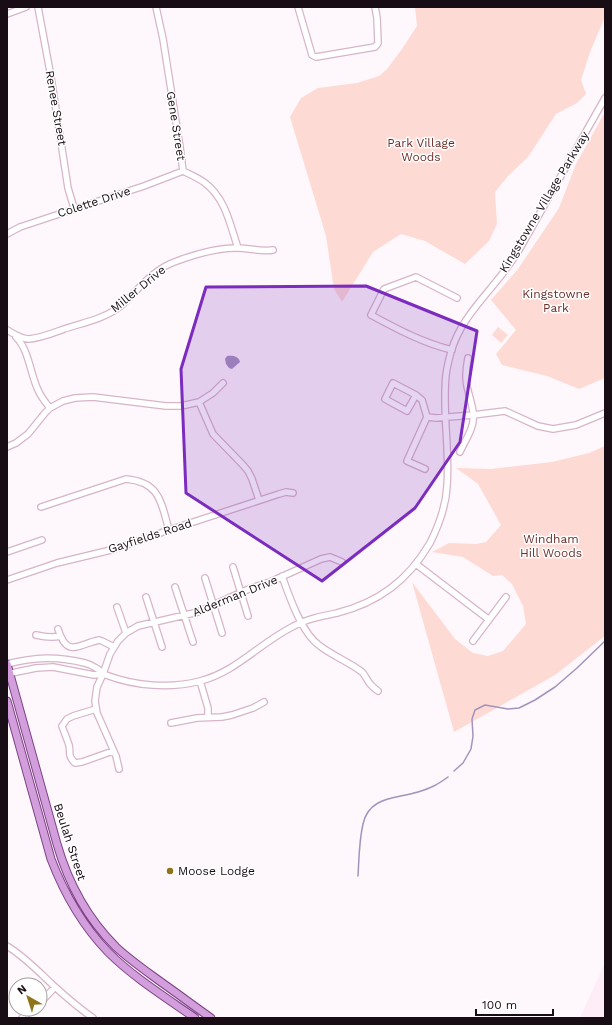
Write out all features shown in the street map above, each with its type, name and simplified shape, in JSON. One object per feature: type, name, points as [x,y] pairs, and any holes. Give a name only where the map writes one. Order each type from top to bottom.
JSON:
[{"type":"main road","name":"Beulah Street","points":[[7,664],[8,674],[58,850],[76,893],[92,918],[115,946],[134,963],[211,1018]]},
{"type":"main road","name":"Beulah Street","points":[[7,701],[51,859],[74,908],[108,952],[123,966],[195,1018]]},
{"type":"street","points":[[7,14],[26,7]]},
{"type":"street","name":"Renee Street","points":[[38,7],[68,188],[74,208]]},
{"type":"street","name":"Gene Street","points":[[156,7],[163,39],[183,171],[205,183],[220,198],[238,248]]},
{"type":"street","points":[[298,7],[312,55],[316,57],[375,47],[378,43],[375,7]]},
{"type":"street","name":"Kingstowne Village Parkway","points":[[7,664],[30,659],[53,657],[87,664],[96,668],[103,674],[122,680],[151,685],[174,685],[200,681],[232,667],[293,626],[317,617],[352,608],[377,597],[404,577],[424,553],[440,521],[444,508],[448,478],[445,416],[446,373],[452,350],[462,326],[519,250],[605,98]]},
{"type":"street","name":"Colette Drive","points":[[7,234],[20,227],[144,186],[183,171]]},
{"type":"street","name":"Miller Drive","points":[[7,330],[23,338],[35,338],[98,318],[116,309],[126,301],[151,275],[162,267],[205,252],[238,248],[265,251],[273,250]]},
{"type":"street","points":[[452,350],[426,342],[371,315],[384,289],[416,277],[457,298]]},
{"type":"street","points":[[13,334],[19,340],[38,390],[50,408]]},
{"type":"street","points":[[460,452],[472,429],[472,405],[467,385],[466,371],[468,358]]},
{"type":"street","points":[[7,447],[16,443],[28,434],[50,408],[63,401],[85,396],[186,406],[199,402],[213,393],[223,382]]},
{"type":"street","points":[[416,395],[407,411],[385,399],[394,383],[416,395],[422,400],[427,417],[406,461],[425,469]]},
{"type":"street","points":[[199,402],[213,434],[248,471],[259,500]]},
{"type":"street","points":[[427,417],[436,418],[505,411],[538,426],[553,429],[576,425],[605,413]]},
{"type":"street","points":[[41,507],[126,479],[134,480],[149,485],[156,494],[162,505],[169,530]]},
{"type":"street","name":"Gayfields Road","points":[[7,580],[57,563],[115,549],[259,500],[286,492],[294,493]]},
{"type":"street","points":[[7,552],[42,540]]},
{"type":"street","name":"Alderman Drive","points":[[96,709],[95,701],[97,687],[110,654],[118,641],[126,633],[138,626],[198,612],[326,558],[334,558],[342,562]]},
{"type":"street","points":[[416,564],[488,620]]},
{"type":"street","points":[[233,567],[248,616]]},
{"type":"street","points":[[282,576],[294,608],[309,636],[316,644],[361,672],[370,684],[378,691]]},
{"type":"street","points":[[205,578],[222,632]]},
{"type":"street","points":[[175,587],[193,642]]},
{"type":"street","points":[[146,597],[162,647]]},
{"type":"street","points":[[473,641],[506,597]]},
{"type":"street","points":[[117,607],[126,633]]},
{"type":"street","points":[[58,629],[64,643],[69,647],[79,647],[99,640],[114,647]]},
{"type":"street","points":[[36,635],[54,638],[60,636]]},
{"type":"street","name":"Kingstowne Village Parkway","points":[[8,674],[36,668],[44,668],[63,669],[94,675],[103,674]]},
{"type":"street","points":[[200,681],[208,708],[208,717]]},
{"type":"street","points":[[171,723],[198,718],[232,715],[253,708],[264,702]]},
{"type":"street","points":[[113,751],[82,762],[75,762],[71,759],[69,754],[70,748],[62,726],[67,719],[96,709],[116,756],[118,769]]},
{"type":"street","points":[[7,946],[26,959],[55,987],[93,1018]]},
{"type":"street","points":[[48,994],[55,987]]},
{"type":"highlighted area","points":[[366,286],[477,331],[460,442],[415,508],[322,581],[186,493],[181,369],[206,287]]},
{"type":"shaded area","points":[[227,356],[235,356],[240,362],[232,369],[229,368],[225,359]]},
{"type":"shaded area","points":[[605,963],[605,1018],[580,1018]]},
{"type":"green space","name":"Park Village Woods","points":[[415,7],[605,7],[605,17],[590,52],[581,80],[586,94],[577,103],[556,114],[528,157],[508,176],[495,192],[497,224],[489,241],[465,264],[425,241],[401,234],[373,252],[342,302],[334,289],[326,236],[290,117],[301,98],[318,88],[357,83],[379,76],[387,69],[417,26]]},
{"type":"green space","name":"Kingstowne Park","points":[[605,112],[605,378],[579,389],[547,376],[502,365],[496,354],[516,330],[491,300],[518,269],[559,208],[576,164]]},
{"type":"green space","points":[[498,327],[508,335],[501,343],[492,335]]},
{"type":"green space","name":"Windham Hill Woods","points":[[605,446],[605,636],[555,675],[454,732],[412,582],[455,639],[473,653],[488,656],[503,651],[526,624],[523,606],[512,584],[502,575],[493,576],[463,557],[432,552],[449,543],[476,544],[486,542],[501,525],[478,484],[456,468],[491,469],[552,462],[589,453]]},
{"type":"waterway","points":[[454,771],[463,763],[471,749],[473,736],[472,719],[475,710],[485,705],[508,709],[519,708],[535,700],[555,687],[605,641]]},
{"type":"waterway","points":[[358,876],[359,850],[363,824],[366,815],[371,808],[384,800],[430,788],[448,777]]},
{"type":"place","name":"Moose Lodge","points":[[170,871]]}]
